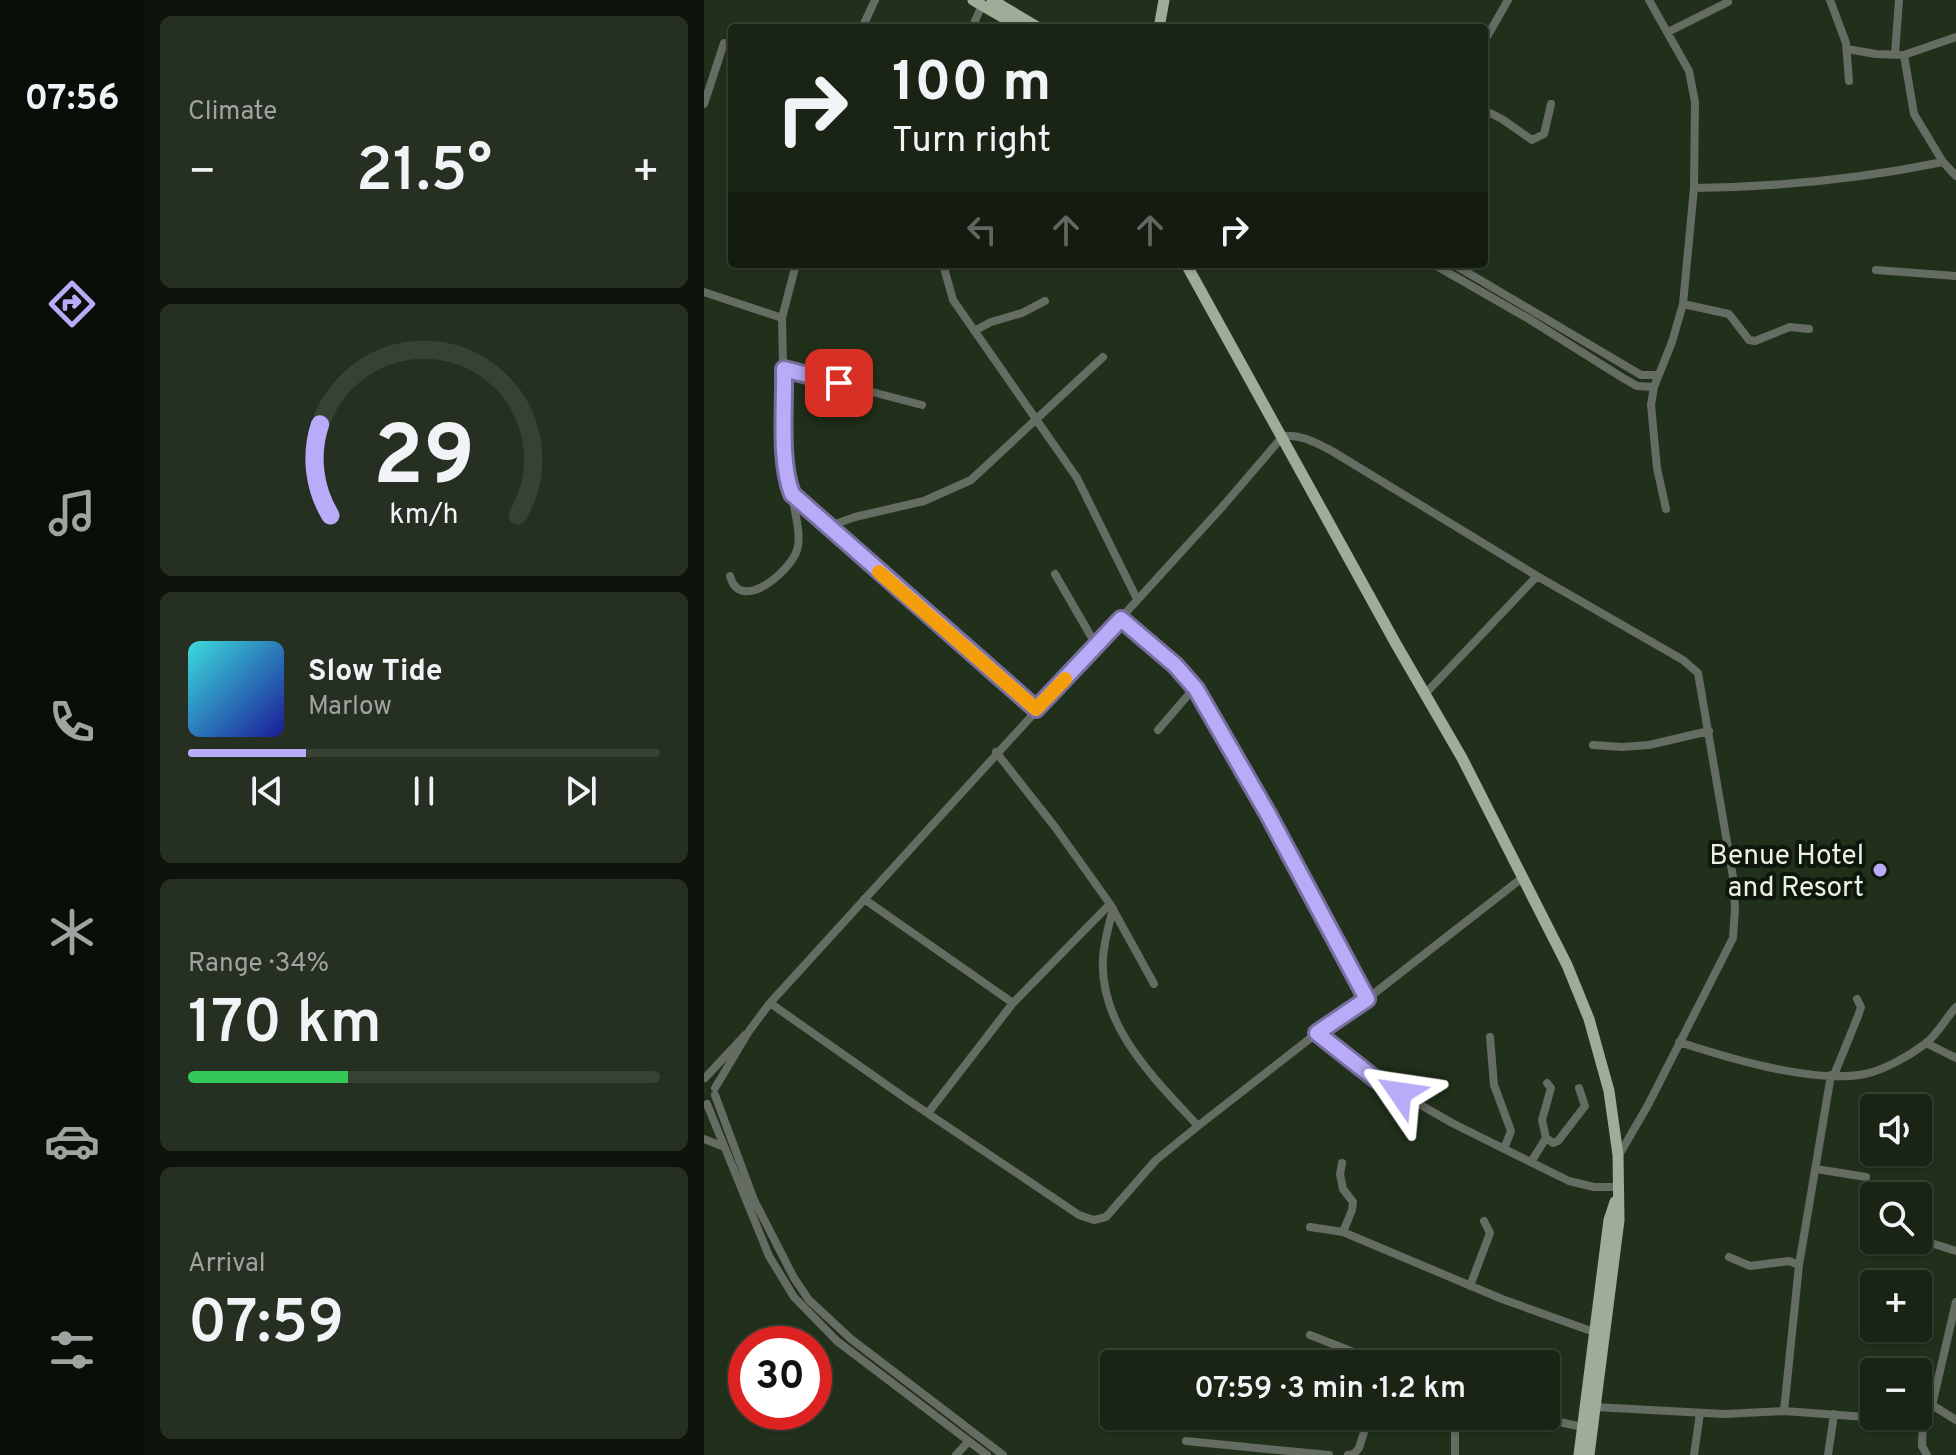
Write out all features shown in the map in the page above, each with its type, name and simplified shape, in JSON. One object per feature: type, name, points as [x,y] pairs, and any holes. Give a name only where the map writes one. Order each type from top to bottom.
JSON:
[{"type":"main road","points":[[1160,24],[1164,0]]},
{"type":"main road","points":[[982,2],[1015,24]]},
{"type":"main road","points":[[982,2],[1030,24]]},
{"type":"main road","points":[[1188,268],[1462,758],[1567,965],[1589,1019],[1609,1091],[1618,1155],[1619,1220],[1592,1403],[1582,1427],[1579,1455]]},
{"type":"main road","points":[[1589,1455],[1594,1332],[1609,1220],[1617,1192]]},
{"type":"street","points":[[864,24],[875,0]]},
{"type":"street","points":[[1488,35],[1508,0]]},
{"type":"street","points":[[1649,0],[1689,71],[1694,92],[1694,188],[1683,304],[1654,387],[1651,405],[1655,452],[1666,509]]},
{"type":"street","points":[[1830,0],[1847,49],[1849,81]]},
{"type":"street","points":[[1899,0],[1900,54],[1914,114],[1943,162],[1956,176]]},
{"type":"street","points":[[974,24],[982,2]]},
{"type":"street","points":[[1668,32],[1728,2]]},
{"type":"street","points":[[1847,49],[1900,54],[1956,37]]},
{"type":"street","points":[[704,104],[724,43]]},
{"type":"street","points":[[1488,112],[1532,140],[1544,134],[1551,104]]},
{"type":"street","points":[[1694,188],[1807,183],[1885,174],[1943,162]]},
{"type":"street","points":[[730,576],[737,590],[748,591],[770,584],[791,563],[798,545],[785,458],[782,318],[795,268]]},
{"type":"street","points":[[944,268],[953,300],[1077,478],[1137,599]]},
{"type":"street","points":[[1440,268],[1641,375],[1658,375]]},
{"type":"street","points":[[1452,275],[1455,268]]},
{"type":"street","points":[[1461,268],[1637,386],[1654,387]]},
{"type":"street","points":[[1876,270],[1956,276]]},
{"type":"street","points":[[704,292],[782,318]]},
{"type":"street","points":[[974,331],[1045,301]]},
{"type":"street","points":[[1683,304],[1729,314],[1749,340],[1755,341],[1790,327],[1809,329]]},
{"type":"street","points":[[827,527],[855,517],[924,501],[971,480],[1103,357]]},
{"type":"street","points":[[784,369],[922,405]]},
{"type":"street","points":[[1003,1455],[851,1339],[809,1300],[794,1278],[754,1200],[715,1091],[705,1078],[1283,436],[1304,438],[1332,451],[1688,664],[1699,678],[1733,877],[1734,928],[1730,945],[1648,1105],[1618,1155]]},
{"type":"street","points":[[792,494],[1036,709]]},
{"type":"street","points":[[1055,574],[1096,645]]},
{"type":"street","points":[[1425,694],[1537,576]]},
{"type":"street","points":[[1121,619],[1175,665],[1195,687],[1268,814],[1367,999]]},
{"type":"street","points":[[1158,730],[1195,687]]},
{"type":"street","points":[[1593,745],[1649,745],[1709,731]]},
{"type":"street","points":[[996,752],[1112,906],[1154,984]]},
{"type":"street","points":[[770,1003],[1079,1215],[1094,1220],[1106,1217],[1156,1160],[1198,1126],[1522,878]]},
{"type":"street","points":[[864,899],[1013,1003]]},
{"type":"street","points":[[928,1113],[1013,1003],[1112,906]]},
{"type":"street","points":[[1112,906],[1103,957],[1105,992],[1111,1012],[1121,1032],[1162,1086],[1198,1126]]},
{"type":"street","points":[[1784,1411],[1799,1265],[1832,1075],[1861,1007],[1857,999]]},
{"type":"street","points":[[1679,1042],[1782,1070],[1832,1075],[1864,1074],[1926,1043],[1956,1007]]},
{"type":"street","points":[[749,1031],[705,1105],[769,1256],[794,1297],[837,1341],[987,1455]]},
{"type":"street","points":[[1317,1033],[1374,1078],[1452,1123],[1569,1181],[1617,1192]]},
{"type":"street","points":[[1490,1037],[1494,1085],[1511,1131],[1504,1149]]},
{"type":"street","points":[[1926,1043],[1956,1058]]},
{"type":"street","points":[[1547,1083],[1551,1088],[1542,1120],[1546,1138],[1553,1143],[1558,1141],[1585,1106],[1579,1088]]},
{"type":"street","points":[[1531,1162],[1546,1138]]},
{"type":"street","points":[[704,1139],[723,1146]]},
{"type":"street","points":[[1342,1163],[1340,1174],[1343,1189],[1353,1202],[1343,1232]]},
{"type":"street","points":[[1816,1169],[1866,1177]]},
{"type":"street","points":[[1470,1286],[1490,1233],[1484,1221]]},
{"type":"street","points":[[1310,1227],[1343,1232],[1546,1317],[1594,1332]]},
{"type":"street","points":[[1932,1243],[1956,1251]]},
{"type":"street","points":[[1729,1257],[1750,1266],[1782,1261],[1799,1265]]},
{"type":"street","points":[[1956,1304],[1932,1405],[1956,1420]]},
{"type":"street","points":[[1310,1335],[1348,1350]]},
{"type":"street","points":[[1592,1403],[1700,1413],[1784,1411],[1860,1416]]},
{"type":"street","points":[[1694,1455],[1700,1413]]},
{"type":"street","points":[[1828,1455],[1834,1414]]},
{"type":"street","points":[[1560,1422],[1582,1427]]},
{"type":"street","points":[[1348,1455],[1359,1448],[1365,1430]]},
{"type":"street","points":[[1455,1430],[1455,1455]]},
{"type":"street","points":[[1923,1430],[1922,1446],[1927,1455]]},
{"type":"street","points":[[1186,1441],[1329,1455]]},
{"type":"street","points":[[956,1455],[968,1442]]},
{"type":"slow traffic","points":[[879,572],[1036,709],[1065,679]]},
{"type":"place","name":"Benue Hotel and Resort","points":[[1880,870]]},
{"type":"route","points":[[839,383],[784,369],[785,458],[787,482],[792,494],[1036,709],[1121,619],[1175,665],[1196,689],[1236,758],[1367,999],[1317,1033],[1374,1078],[1400,1093]]}]
